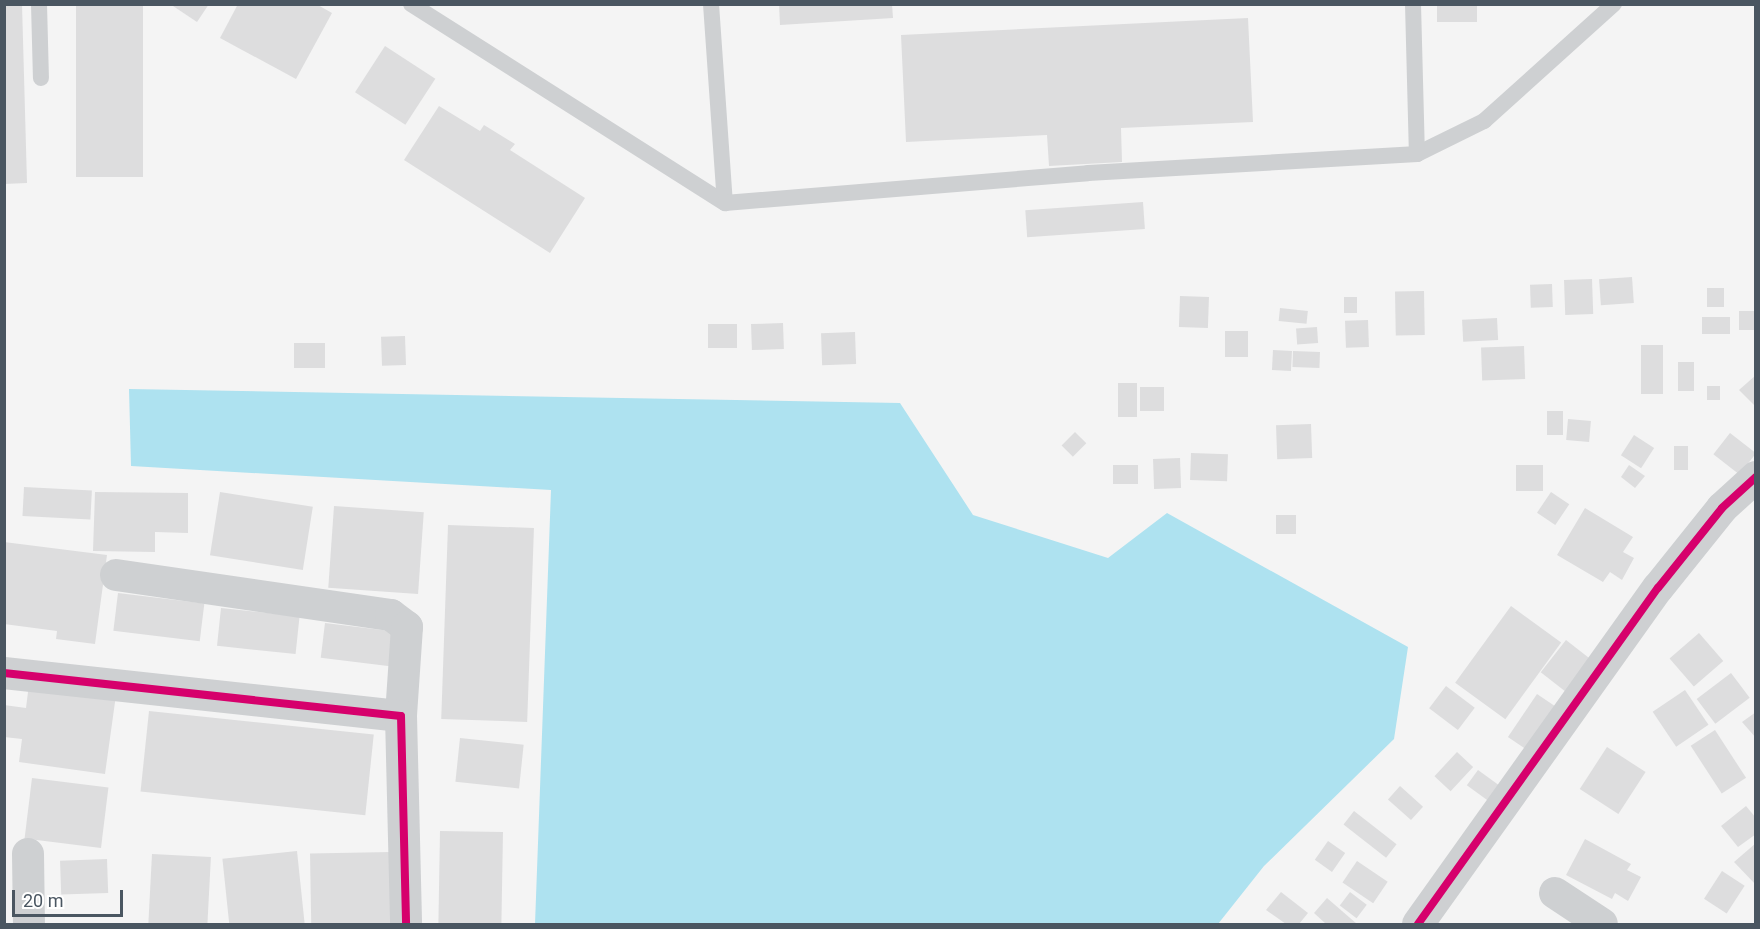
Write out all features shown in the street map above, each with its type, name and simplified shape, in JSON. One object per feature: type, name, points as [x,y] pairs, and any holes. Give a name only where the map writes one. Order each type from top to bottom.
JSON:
[{"type":"street","points":[[1418,924],[1658,588],[1722,508],[1755,477]]},
{"type":"street","points":[[116,575],[391,615],[406,627],[401,716],[406,924]]},
{"type":"street","points":[[4,674],[401,716]]},
{"type":"street","points":[[28,854],[29,924]]},
{"type":"street","points":[[1555,893],[1602,924]]},
{"type":"lane","points":[[39,4],[42,78]]},
{"type":"lane","points":[[411,4],[725,202],[1088,172],[1417,154],[1484,121],[1614,4]]},
{"type":"lane","points":[[711,4],[725,202]]},
{"type":"lane","points":[[1413,4],[1417,154]]},
{"type":"water","points":[[129,389],[900,403],[973,515],[1108,558],[1167,513],[1408,647],[1394,739],[1264,866],[1218,924],[535,924],[551,490],[131,466]]},
{"type":"building","points":[[4,4],[22,4],[27,183],[4,184]]},
{"type":"building","points":[[76,4],[143,4],[143,177],[76,177]]},
{"type":"building","points":[[170,4],[209,4],[197,22]]},
{"type":"building","points":[[238,4],[316,4],[332,13],[296,79],[220,38]]},
{"type":"building","points":[[779,4],[892,4],[893,18],[780,25]]},
{"type":"building","points":[[1437,5],[1477,5],[1477,22],[1437,22]]},
{"type":"building","points":[[1248,18],[1253,122],[1121,128],[1122,162],[1049,166],[1047,135],[906,142],[901,35]]},
{"type":"building","points":[[385,46],[435,79],[405,125],[355,92]]},
{"type":"building","points":[[439,106],[480,131],[484,125],[515,144],[510,150],[585,198],[550,253],[404,160]]},
{"type":"building","points":[[1143,202],[1145,229],[1027,237],[1025,210]]},
{"type":"building","points":[[1632,277],[1634,303],[1601,305],[1599,279]]},
{"type":"building","points":[[1592,279],[1593,314],[1565,315],[1564,280]]},
{"type":"building","points":[[1552,284],[1553,307],[1531,308],[1530,285]]},
{"type":"building","points":[[1707,288],[1724,288],[1724,307],[1707,307]]},
{"type":"building","points":[[1424,291],[1425,335],[1396,335],[1395,292]]},
{"type":"building","points":[[1180,296],[1209,297],[1208,328],[1179,327]]},
{"type":"building","points":[[1344,297],[1357,297],[1357,313],[1344,313]]},
{"type":"building","points":[[1280,308],[1308,311],[1306,324],[1279,321]]},
{"type":"building","points":[[1739,311],[1756,311],[1756,330],[1739,330]]},
{"type":"building","points":[[1702,317],[1730,317],[1730,334],[1702,334]]},
{"type":"building","points":[[1497,318],[1498,340],[1463,342],[1462,320]]},
{"type":"building","points":[[1368,320],[1369,347],[1346,348],[1345,321]]},
{"type":"building","points":[[783,323],[784,349],[752,350],[751,324]]},
{"type":"building","points":[[708,324],[737,324],[737,348],[708,348]]},
{"type":"building","points":[[1317,327],[1318,343],[1297,344],[1296,328]]},
{"type":"building","points":[[1225,331],[1248,331],[1248,357],[1225,357]]},
{"type":"building","points":[[855,332],[856,364],[822,365],[821,333]]},
{"type":"building","points":[[405,336],[406,365],[382,366],[381,337]]},
{"type":"building","points":[[294,343],[325,343],[325,368],[294,368]]},
{"type":"building","points":[[1641,345],[1663,345],[1663,394],[1641,394]]},
{"type":"building","points":[[1524,346],[1525,379],[1482,380],[1481,348]]},
{"type":"building","points":[[1273,350],[1292,351],[1291,371],[1272,370]]},
{"type":"building","points":[[1293,351],[1320,352],[1319,368],[1292,367]]},
{"type":"building","points":[[1678,362],[1694,362],[1694,391],[1678,391]]},
{"type":"building","points":[[1756,375],[1756,407],[1739,390]]},
{"type":"building","points":[[1118,383],[1137,383],[1137,417],[1118,417]]},
{"type":"building","points":[[1707,386],[1720,386],[1720,400],[1707,400]]},
{"type":"building","points":[[1140,387],[1164,387],[1164,411],[1140,411]]},
{"type":"building","points":[[1547,411],[1563,411],[1563,435],[1547,435]]},
{"type":"building","points":[[1568,419],[1591,421],[1589,442],[1566,440]]},
{"type":"building","points":[[1311,424],[1312,458],[1277,459],[1276,425]]},
{"type":"building","points":[[1075,432],[1086,443],[1073,457],[1062,445]]},
{"type":"building","points":[[1730,433],[1756,453],[1739,475],[1713,454]]},
{"type":"building","points":[[1634,435],[1654,448],[1641,468],[1621,455]]},
{"type":"building","points":[[1674,446],[1688,446],[1688,470],[1674,470]]},
{"type":"building","points":[[1191,453],[1228,454],[1227,481],[1190,480]]},
{"type":"building","points":[[1180,458],[1181,488],[1154,489],[1153,459]]},
{"type":"building","points":[[1113,465],[1138,465],[1138,484],[1113,484]]},
{"type":"building","points":[[1516,465],[1543,465],[1543,491],[1516,491]]},
{"type":"building","points":[[1629,465],[1645,476],[1635,488],[1621,477]]},
{"type":"building","points":[[24,487],[92,491],[90,520],[22,516]]},
{"type":"building","points":[[95,492],[188,493],[188,533],[155,532],[155,552],[93,551]]},
{"type":"building","points":[[220,492],[313,507],[303,570],[210,555]]},
{"type":"building","points":[[1551,492],[1569,504],[1555,525],[1537,513]]},
{"type":"building","points":[[334,506],[424,512],[418,594],[328,588]]},
{"type":"building","points":[[1585,508],[1633,537],[1623,552],[1634,558],[1622,580],[1610,572],[1603,582],[1557,555]]},
{"type":"building","points":[[1276,515],[1296,515],[1296,534],[1276,534]]},
{"type":"building","points":[[448,525],[534,528],[527,722],[441,719]]},
{"type":"building","points":[[4,542],[107,555],[95,644],[56,639],[57,631],[4,624]]},
{"type":"building","points":[[118,593],[204,604],[200,641],[113,631]]},
{"type":"building","points":[[1511,606],[1561,642],[1505,719],[1455,683]]},
{"type":"building","points":[[221,608],[300,616],[296,654],[217,646]]},
{"type":"building","points":[[325,623],[400,632],[396,667],[321,658]]},
{"type":"building","points":[[1699,633],[1723,661],[1694,687],[1670,659]]},
{"type":"building","points":[[1566,640],[1597,664],[1571,696],[1541,672]]},
{"type":"building","points":[[1731,673],[1750,698],[1715,724],[1697,699]]},
{"type":"building","points":[[29,684],[116,695],[105,774],[19,762],[22,739],[4,737],[4,705],[26,708]]},
{"type":"building","points":[[1446,686],[1475,708],[1458,730],[1429,708]]},
{"type":"building","points":[[1685,690],[1708,725],[1676,747],[1653,712]]},
{"type":"building","points":[[1537,694],[1565,713],[1536,756],[1508,737]]},
{"type":"building","points":[[149,711],[374,735],[365,815],[141,792]]},
{"type":"building","points":[[1756,712],[1756,738],[1742,722]]},
{"type":"building","points":[[1715,730],[1746,778],[1722,794],[1691,746]]},
{"type":"building","points":[[460,738],[524,745],[519,788],[455,782]]},
{"type":"building","points":[[1607,747],[1646,772],[1618,814],[1580,789]]},
{"type":"building","points":[[1457,752],[1473,767],[1451,791],[1434,776]]},
{"type":"building","points":[[1478,770],[1503,788],[1492,804],[1467,785]]},
{"type":"building","points":[[32,778],[108,787],[101,848],[25,839]]},
{"type":"building","points":[[1400,786],[1423,807],[1411,820],[1388,799]]},
{"type":"building","points":[[1746,806],[1756,818],[1756,834],[1738,847],[1721,826]]},
{"type":"building","points":[[1354,811],[1397,844],[1386,858],[1344,824]]},
{"type":"building","points":[[440,831],[503,832],[501,924],[438,924]]},
{"type":"building","points":[[1585,839],[1631,864],[1627,870],[1641,877],[1628,901],[1615,893],[1612,899],[1566,875]]},
{"type":"building","points":[[1328,841],[1345,853],[1332,872],[1315,860]]},
{"type":"building","points":[[1756,843],[1756,885],[1734,862]]},
{"type":"building","points":[[297,851],[305,924],[229,924],[222,859]]},
{"type":"building","points":[[391,852],[392,924],[311,924],[310,853]]},
{"type":"building","points":[[152,854],[211,857],[207,924],[148,924]]},
{"type":"building","points":[[107,859],[108,893],[61,895],[60,861]]},
{"type":"building","points":[[1357,861],[1388,882],[1373,903],[1342,883]]},
{"type":"building","points":[[1722,871],[1745,886],[1727,913],[1704,899]]},
{"type":"building","points":[[1281,892],[1308,913],[1299,924],[1286,924],[1266,910]]},
{"type":"building","points":[[1350,892],[1367,905],[1357,918],[1340,906]]},
{"type":"building","points":[[1327,898],[1357,924],[1326,924],[1314,913]]},
{"type":"cycle path","points":[[1418,924],[1658,588],[1722,508],[1756,477]]},
{"type":"cycle path","points":[[4,673],[401,716],[406,924]]}]
